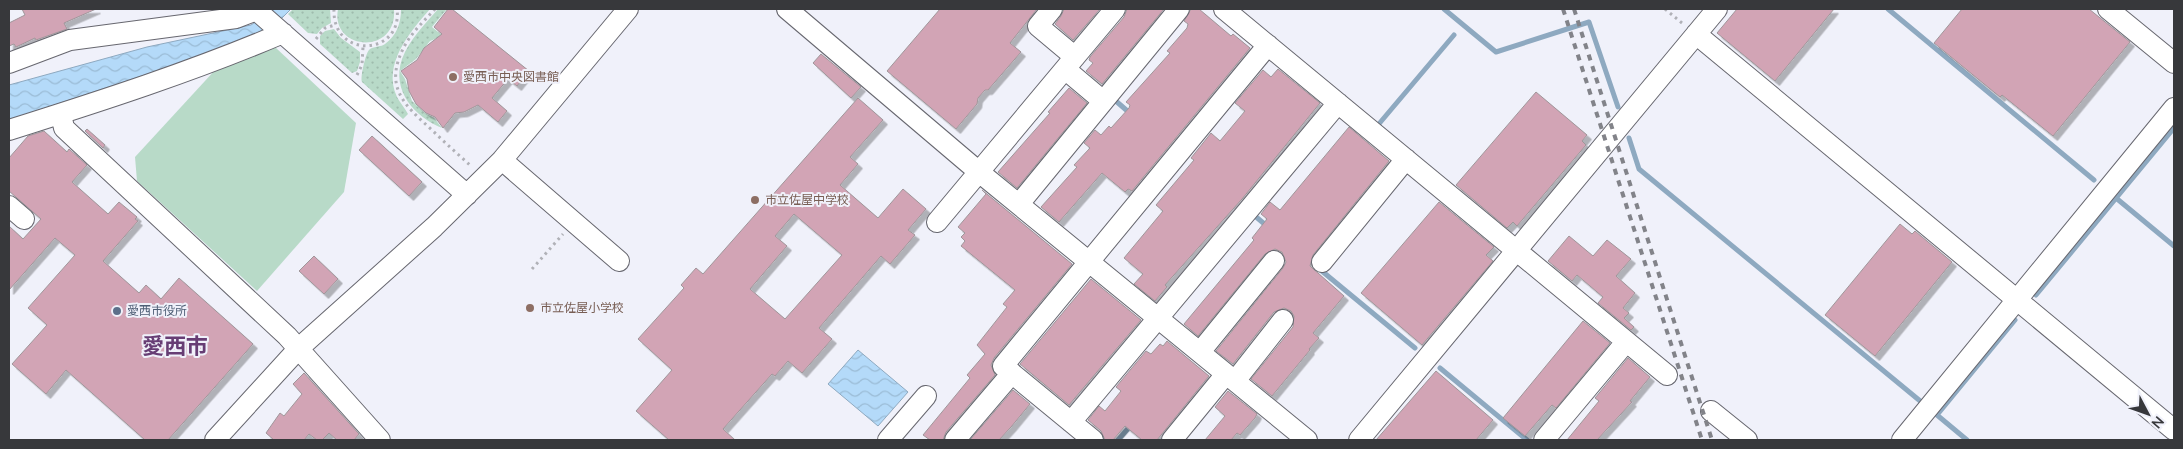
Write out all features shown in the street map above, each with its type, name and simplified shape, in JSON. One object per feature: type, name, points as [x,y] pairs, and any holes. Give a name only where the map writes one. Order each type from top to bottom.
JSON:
[{"type":"street","points":[[215,440],[299,348],[434,227],[502,160],[628,9]]},
{"type":"street","points":[[787,9],[979,172],[1306,440]]},
{"type":"street","points":[[1052,9],[1038,26],[1103,101]]},
{"type":"street","points":[[937,222],[1115,9]]},
{"type":"street","points":[[1019,204],[1179,9]]},
{"type":"street","points":[[1224,9],[1667,375]]},
{"type":"street","points":[[1359,440],[1718,9]]},
{"type":"street","points":[[2108,9],[2174,63]]},
{"type":"street","points":[[9,63],[70,40],[101,34],[236,18],[266,17],[466,195]]},
{"type":"street","points":[[9,130],[231,55],[266,17]]},
{"type":"street","points":[[1696,34],[2174,430]]},
{"type":"street","points":[[1093,440],[1003,366],[1268,45]]},
{"type":"street","points":[[1071,422],[1338,103]]},
{"type":"street","points":[[1902,440],[2174,108]]},
{"type":"street","points":[[61,114],[64,128],[299,348],[380,440]]},
{"type":"street","points":[[1322,262],[1406,159]]},
{"type":"street","points":[[502,160],[619,262]]},
{"type":"street","points":[[1200,352],[1274,261]]},
{"type":"street","points":[[1172,440],[1283,320]]},
{"type":"street","points":[[1544,440],[1626,342]]},
{"type":"street","points":[[955,440],[1012,373]]},
{"type":"street","points":[[888,440],[926,396]]},
{"type":"street","points":[[1711,411],[1747,440]]},
{"type":"path","points":[[334,9],[335,25],[343,37],[362,47],[382,42],[390,35],[396,26],[397,9]]},
{"type":"path","points":[[435,9],[412,35],[401,54],[397,66],[399,94],[412,113],[472,167]]},
{"type":"path","points":[[312,42],[325,28],[335,25]]},
{"type":"path","points":[[353,80],[362,65],[362,47]]},
{"type":"path","points":[[532,269],[573,222]]},
{"type":"green space","points":[[293,9],[330,9],[331,23],[322,28],[317,34],[308,33],[288,14]]},
{"type":"green space","points":[[338,9],[394,9],[392,24],[386,35],[376,41],[364,42],[353,40],[344,33],[338,23]]},
{"type":"green space","points":[[401,9],[430,9],[400,49],[393,73],[393,85],[397,97],[408,114],[403,119],[362,82],[368,51],[383,45],[393,37],[399,24]]},
{"type":"green space","points":[[438,9],[447,9],[432,27],[443,36],[430,41],[416,59],[400,71],[405,79],[412,101],[425,113],[434,118],[442,128],[423,117],[408,101],[400,82],[399,71],[402,59],[409,45]]},
{"type":"green space","points":[[334,29],[341,38],[360,52],[360,62],[357,71],[352,73],[320,44],[320,36],[325,31]]},
{"type":"green space","points":[[275,47],[356,123],[344,192],[257,291],[137,181],[135,157],[216,69]]},
{"type":"water","points":[[275,9],[291,9],[272,28],[259,37],[9,120],[9,85],[147,47],[251,25]]},
{"type":"water","points":[[858,350],[908,392],[878,426],[828,384]]},
{"type":"building","points":[[22,9],[96,9],[64,23],[67,29],[36,40],[35,38],[16,47],[14,44],[9,46],[9,23],[25,15]]},
{"type":"building","points":[[448,9],[452,9],[529,71],[517,86],[508,79],[492,98],[507,111],[498,122],[478,105],[464,112],[455,113],[443,128],[435,117],[426,113],[416,104],[409,91],[407,79],[401,71],[417,60],[424,48],[442,34],[434,27]]},
{"type":"building","points":[[940,9],[1037,9],[1010,43],[1021,52],[988,90],[985,90],[978,98],[977,104],[956,129],[887,71]]},
{"type":"building","points":[[1064,9],[1100,9],[1073,40],[1055,24]]},
{"type":"building","points":[[1127,9],[1164,9],[1102,84],[1086,71],[1093,63],[1089,60],[1090,57],[1124,17]]},
{"type":"building","points":[[1191,9],[1199,9],[1231,36],[1233,34],[1250,48],[1132,191],[1128,189],[1125,192],[1102,173],[1059,222],[1041,207],[1077,167],[1074,165],[1090,148],[1084,143],[1095,130],[1101,135],[1109,126],[1111,128],[1129,108],[1130,105],[1126,102],[1170,53],[1167,51],[1187,28],[1188,24],[1184,21]]},
{"type":"building","points":[[1737,9],[1834,9],[1775,81],[1717,33]]},
{"type":"building","points":[[1962,9],[2089,9],[2130,42],[2053,136],[2002,95],[2000,97],[1934,43]]},
{"type":"building","points":[[821,54],[861,87],[851,98],[813,63]]},
{"type":"building","points":[[1278,69],[1320,103],[1242,199],[1165,285],[1167,287],[1155,301],[1134,284],[1143,274],[1124,258],[1163,211],[1156,205],[1194,160],[1191,158],[1211,133],[1220,141],[1245,111],[1235,103],[1263,70],[1271,77]]},
{"type":"building","points":[[1069,88],[1087,103],[1017,188],[998,172],[1050,113],[1048,112]]},
{"type":"building","points":[[1536,92],[1587,135],[1582,141],[1586,145],[1517,226],[1513,222],[1507,228],[1456,185]]},
{"type":"building","points":[[858,98],[883,120],[850,157],[858,164],[840,185],[878,218],[903,189],[926,209],[908,230],[915,235],[890,264],[881,256],[819,328],[832,339],[802,373],[788,361],[775,376],[772,374],[723,429],[735,440],[669,440],[636,411],[672,370],[638,339],[684,288],[681,285],[696,268],[703,274]],"holes":[[[794,214],[842,255],[785,319],[750,289],[787,246],[775,236]]]},
{"type":"building","points":[[1349,127],[1389,161],[1313,255],[1310,266],[1344,296],[1313,333],[1319,338],[1272,396],[1251,379],[1293,327],[1294,316],[1291,311],[1284,308],[1274,312],[1233,364],[1216,351],[1283,268],[1286,262],[1282,252],[1275,249],[1265,254],[1198,336],[1184,324],[1254,240],[1252,238],[1267,219],[1261,214],[1270,202],[1280,210]]},
{"type":"building","points":[[87,129],[105,145],[103,148],[85,131]]},
{"type":"building","points":[[44,131],[67,152],[69,149],[87,165],[72,182],[108,214],[119,202],[137,217],[135,219],[138,221],[103,261],[139,293],[146,285],[161,299],[179,278],[253,344],[168,440],[145,440],[66,370],[46,394],[12,364],[47,325],[28,308],[75,255],[55,238],[9,290],[9,226],[23,239],[41,219],[9,191],[9,158],[28,136]]},
{"type":"building","points":[[372,136],[422,182],[409,196],[359,150]]},
{"type":"building","points":[[982,190],[1072,264],[994,358],[991,365],[995,375],[946,432],[943,440],[930,440],[923,435],[970,378],[967,375],[985,354],[977,345],[1007,307],[1003,304],[1015,290],[961,246],[965,241],[961,237],[965,233],[958,227],[986,194]]},
{"type":"building","points":[[1439,202],[1494,247],[1486,255],[1493,261],[1422,345],[1361,293]]},
{"type":"building","points":[[1900,224],[1912,234],[1915,231],[1952,262],[1875,356],[1825,315]]},
{"type":"building","points":[[1569,236],[1593,256],[1607,240],[1631,259],[1616,276],[1635,293],[1623,308],[1629,313],[1624,318],[1634,327],[1631,330],[1598,303],[1603,297],[1577,275],[1572,281],[1548,261]]},
{"type":"building","points":[[314,256],[338,279],[324,294],[299,271]]},
{"type":"building","points":[[1091,279],[1141,320],[1069,405],[1020,364]]},
{"type":"building","points":[[1583,321],[1610,343],[1556,408],[1552,405],[1525,436],[1503,418]]},
{"type":"building","points":[[1167,341],[1209,376],[1157,440],[1142,440],[1125,426],[1113,440],[1105,440],[1101,431],[1088,420],[1099,406],[1105,411],[1121,391],[1116,387],[1146,351],[1151,354],[1160,344],[1163,346]]},
{"type":"building","points":[[1628,358],[1650,377],[1630,401],[1632,402],[1597,440],[1567,440],[1599,401],[1595,398]]},
{"type":"building","points":[[1436,371],[1493,420],[1476,440],[1376,440]]},
{"type":"building","points":[[304,373],[359,434],[354,440],[337,440],[329,433],[322,440],[317,440],[309,434],[304,440],[274,440],[266,433],[280,413],[284,416],[302,394],[293,384]]},
{"type":"building","points":[[1013,390],[1030,404],[1011,427],[999,440],[970,440]]},
{"type":"building","points":[[1228,391],[1257,414],[1240,435],[1237,433],[1231,440],[1205,440],[1225,416],[1215,407]]},
{"type":"waterway","points":[[1444,9],[1496,52],[1589,22],[1618,107]]},
{"type":"waterway","points":[[1888,9],[2094,180]]},
{"type":"waterway","points":[[1378,125],[1454,35]]},
{"type":"waterway","points":[[1117,102],[1132,115]]},
{"type":"waterway","points":[[2036,295],[2174,128]]},
{"type":"waterway","points":[[1629,138],[1639,169],[1925,405]]},
{"type":"waterway","points":[[2116,198],[2174,246]]},
{"type":"waterway","points":[[1255,216],[1268,227]]},
{"type":"waterway","points":[[1317,267],[1415,348]]},
{"type":"waterway","points":[[1932,410],[1937,415],[2015,320]]},
{"type":"waterway","points":[[1440,368],[1527,440]]},
{"type":"waterway","points":[[1937,415],[1967,440]]},
{"type":"waterway","points":[[1118,440],[1133,423]]},
{"type":"railway","points":[[1563,9],[1702,440]]},
{"type":"railway","points":[[1574,9],[1712,440]]},
{"type":"place","name":"愛西市中央図書館","points":[[453,77]]},
{"type":"place","name":"市立佐屋中学校","points":[[755,200]]},
{"type":"place","name":"市立佐屋小学校","points":[[530,308]]},
{"type":"place","name":"愛西市役所","points":[[117,311]]},
{"type":"district","name":"愛西市","points":[[175,347]]}]
